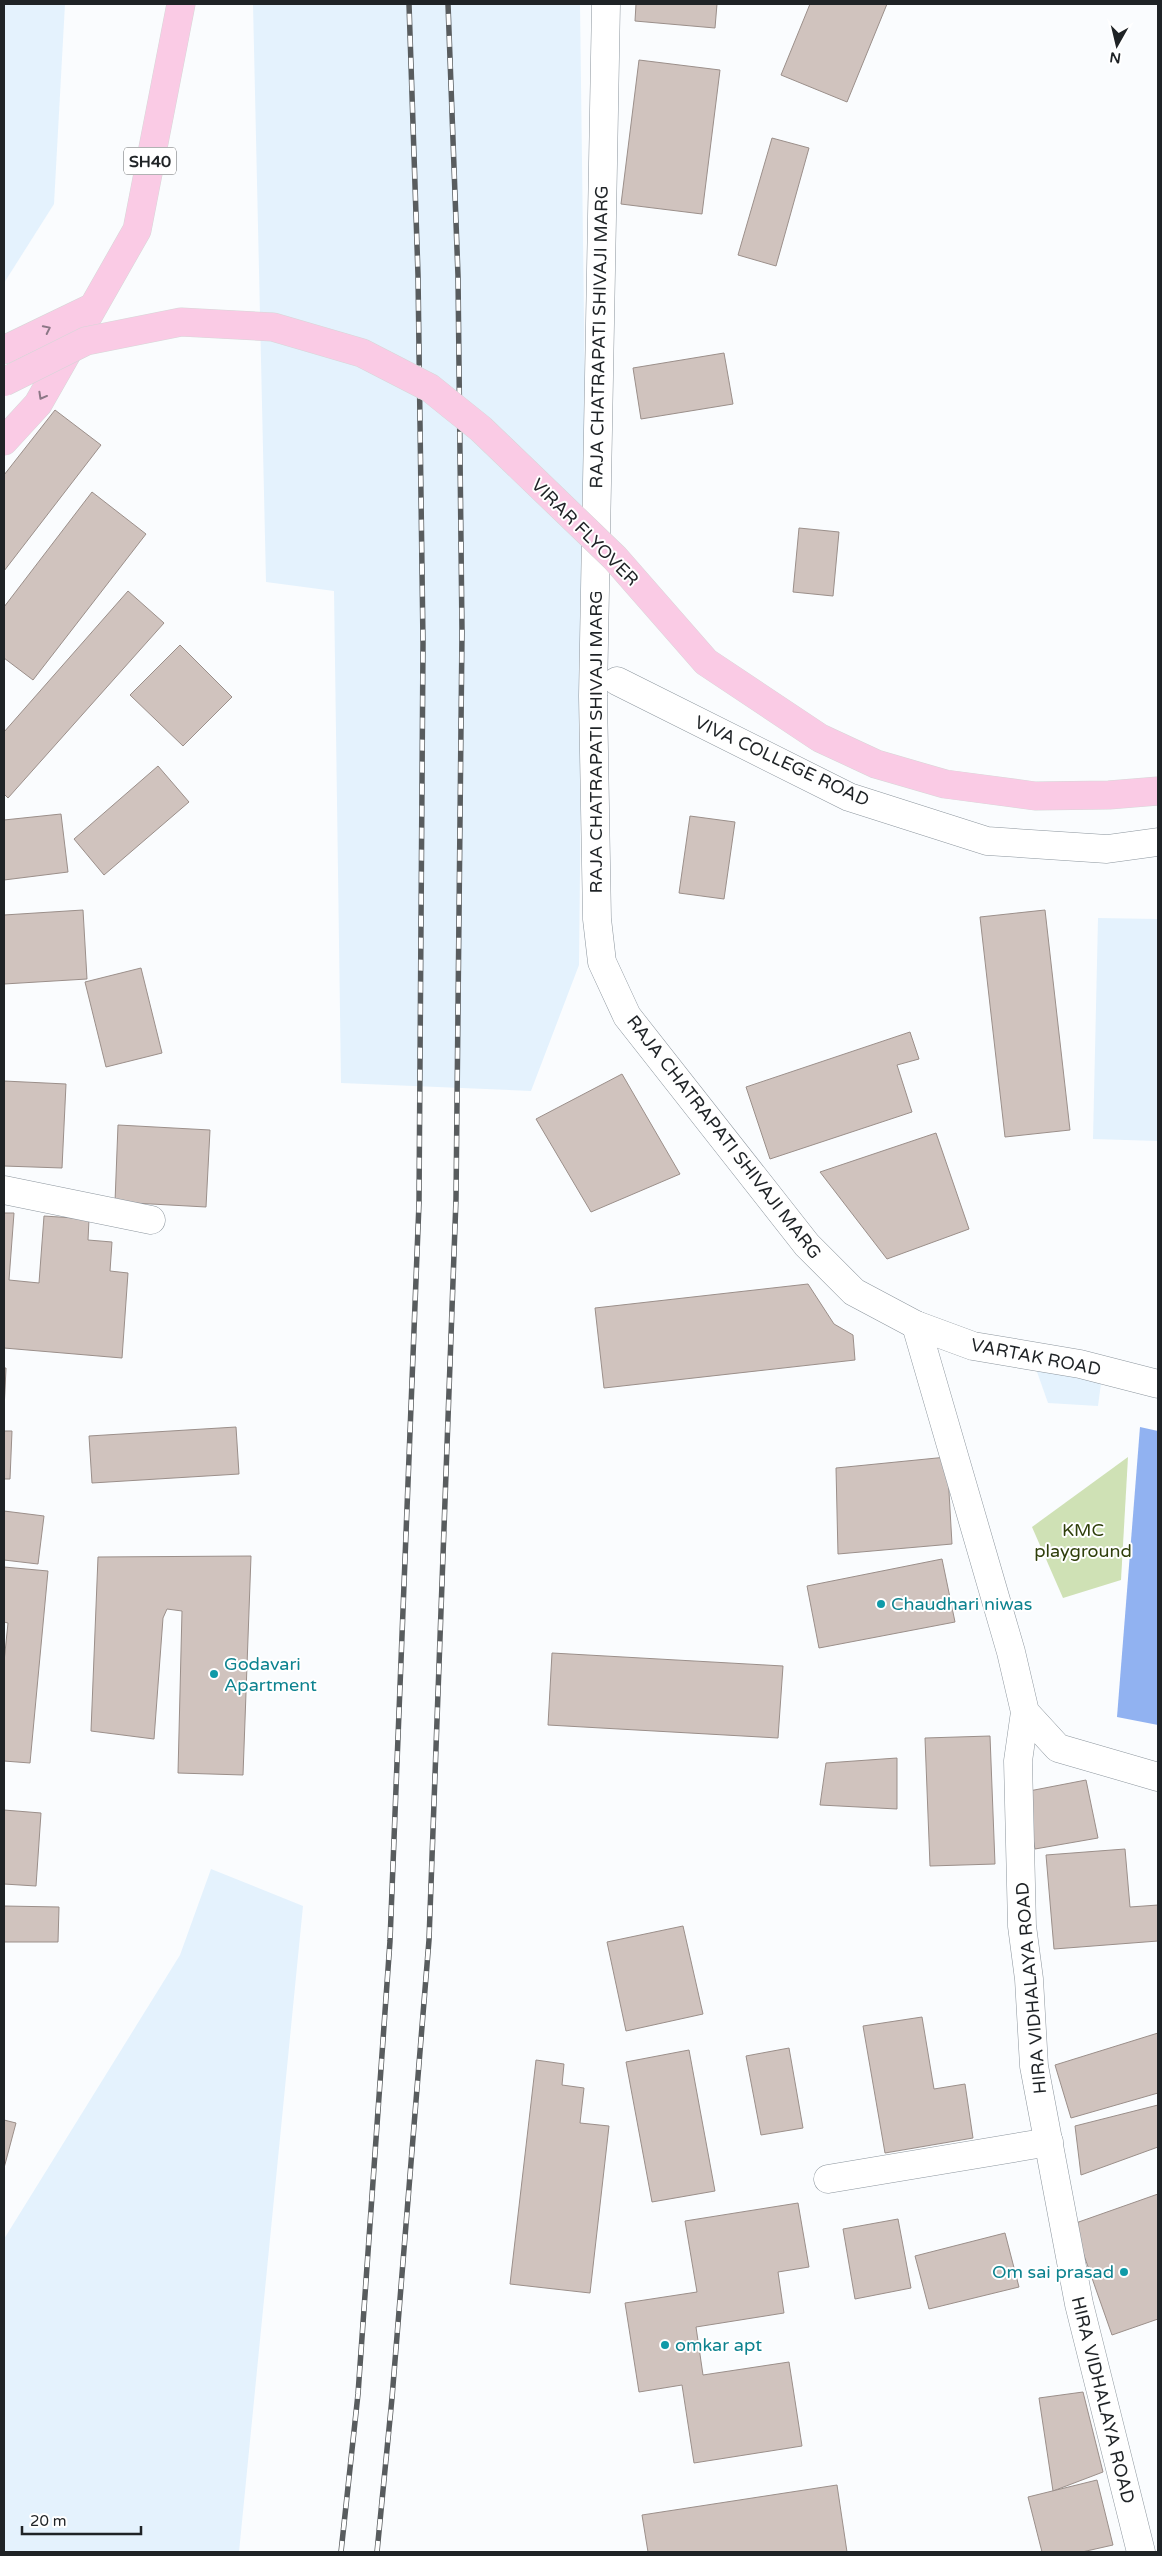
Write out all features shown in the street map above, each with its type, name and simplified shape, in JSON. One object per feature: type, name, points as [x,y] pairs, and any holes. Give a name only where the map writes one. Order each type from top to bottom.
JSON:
[{"type":"main road","name":"SH40","points":[[91,308],[137,230],[181,4]]},
{"type":"main road","points":[[4,350],[91,308]]},
{"type":"main road","points":[[4,441],[38,404],[91,308]]},
{"type":"main road","name":"VIRAR FLYOVER","points":[[4,382],[86,340],[181,322],[273,327],[362,353],[430,388],[481,429],[615,558],[706,662],[820,738],[876,764],[944,784],[1035,796],[1109,795],[1158,791]]},
{"type":"street","name":"RAJA CHATRAPATI SHIVAJI MARG","points":[[606,4],[593,696],[596,919],[602,962],[627,1016],[807,1245],[854,1292],[916,1325]]},
{"type":"street","name":"VIVA COLLEGE ROAD","points":[[618,681],[849,797],[987,841],[1107,849],[1158,842]]},
{"type":"street","points":[[4,1190],[151,1220]]},
{"type":"street","name":"VARTAK ROAD","points":[[916,1325],[973,1346],[1080,1364],[1158,1384]]},
{"type":"street","points":[[916,1325],[1011,1652],[1025,1712],[1058,1748],[1158,1777]]},
{"type":"street","name":"HIRA VIDHALAYA ROAD","points":[[1025,1712],[1018,1761],[1022,1926],[1029,1980],[1034,2066],[1079,2304],[1141,2552]]},
{"type":"street","points":[[828,2179],[1049,2142]]},
{"type":"shaded area","points":[[4,4],[65,4],[54,204],[4,283]]},
{"type":"shaded area","points":[[253,4],[580,4],[585,397],[579,965],[531,1091],[341,1083],[334,591],[266,582]]},
{"type":"shaded area","points":[[1098,918],[1158,919],[1158,1141],[1093,1139]]},
{"type":"shaded area","points":[[1036,1369],[1102,1376],[1098,1406],[1048,1403]]},
{"type":"shaded area","points":[[211,1869],[303,1906],[239,2552],[4,2552],[4,2239],[180,1955]]},
{"type":"green space","name":"KMC playground","points":[[1128,1457],[1121,1580],[1063,1598],[1032,1527]]},
{"type":"water","points":[[1140,1427],[1158,1431],[1158,1725],[1117,1717]]},
{"type":"building","points":[[636,4],[717,4],[715,28],[635,21]]},
{"type":"building","points":[[810,4],[887,4],[847,102],[781,75]]},
{"type":"building","points":[[639,60],[720,70],[702,214],[621,204]]},
{"type":"building","points":[[772,138],[809,148],[776,266],[738,255]]},
{"type":"building","points":[[724,353],[733,404],[641,419],[633,368]]},
{"type":"building","points":[[55,410],[101,445],[4,571],[4,475]]},
{"type":"building","points":[[92,492],[146,534],[33,680],[4,658],[4,607]]},
{"type":"building","points":[[799,528],[839,532],[833,596],[793,592]]},
{"type":"building","points":[[128,591],[164,623],[8,798],[4,794],[4,732]]},
{"type":"building","points":[[180,645],[232,697],[183,746],[130,695]]},
{"type":"building","points":[[158,766],[189,802],[104,875],[74,839]]},
{"type":"building","points":[[61,814],[68,872],[4,880],[4,820]]},
{"type":"building","points":[[690,816],[735,822],[724,899],[679,893]]},
{"type":"building","points":[[83,910],[87,979],[4,984],[4,915]]},
{"type":"building","points":[[1045,910],[1070,1130],[1005,1137],[980,917]]},
{"type":"building","points":[[141,968],[162,1053],[106,1067],[85,982]]},
{"type":"building","points":[[910,1032],[919,1059],[897,1065],[912,1112],[770,1159],[746,1087]]},
{"type":"building","points":[[622,1074],[680,1174],[591,1212],[536,1119]]},
{"type":"building","points":[[4,1081],[66,1084],[62,1168],[4,1166]]},
{"type":"building","points":[[118,1125],[210,1130],[206,1207],[115,1202]]},
{"type":"building","points":[[936,1133],[969,1229],[887,1259],[820,1172]]},
{"type":"building","points":[[4,1213],[14,1213],[9,1280],[39,1283],[44,1216],[89,1219],[88,1240],[112,1242],[110,1271],[128,1273],[122,1358],[4,1348]]},
{"type":"building","points":[[808,1284],[834,1324],[853,1335],[855,1360],[604,1388],[595,1308]]},
{"type":"building","points":[[4,1368],[6,1368],[4,1410]]},
{"type":"building","points":[[236,1427],[239,1474],[92,1483],[89,1436]]},
{"type":"building","points":[[4,1431],[12,1431],[10,1479],[4,1479]]},
{"type":"building","points":[[947,1457],[952,1544],[838,1554],[836,1468]]},
{"type":"building","points":[[4,1511],[44,1516],[38,1564],[4,1560]]},
{"type":"building","name":"Godavari Apartment","points":[[251,1556],[243,1775],[178,1773],[182,1611],[167,1609],[163,1618],[154,1739],[91,1731],[98,1557]]},
{"type":"building","name":"Chaudhari niwas","points":[[942,1559],[955,1622],[819,1648],[807,1586]]},
{"type":"building","points":[[4,1567],[48,1571],[30,1763],[4,1761],[4,1662],[8,1623],[4,1622]]},
{"type":"building","points":[[552,1653],[783,1666],[778,1738],[548,1725]]},
{"type":"building","points":[[990,1736],[995,1864],[930,1866],[925,1738]]},
{"type":"building","points":[[897,1758],[897,1809],[820,1805],[826,1763]]},
{"type":"building","points":[[1086,1780],[1098,1838],[1035,1849],[1024,1792]]},
{"type":"building","points":[[4,1810],[41,1813],[36,1886],[4,1884]]},
{"type":"building","points":[[1125,1849],[1130,1907],[1158,1905],[1158,1941],[1054,1949],[1046,1855]]},
{"type":"building","points":[[4,1906],[59,1907],[58,1942],[4,1942]]},
{"type":"building","points":[[683,1926],[703,2014],[626,2031],[607,1942]]},
{"type":"building","points":[[922,2017],[934,2089],[965,2084],[973,2138],[885,2153],[863,2026]]},
{"type":"building","points":[[1158,2033],[1158,2093],[1071,2118],[1055,2065]]},
{"type":"building","points":[[789,2048],[803,2128],[761,2135],[746,2056]]},
{"type":"building","points":[[689,2050],[715,2191],[652,2202],[626,2062]]},
{"type":"building","points":[[536,2060],[564,2064],[562,2085],[584,2088],[580,2123],[609,2126],[590,2293],[510,2284]]},
{"type":"building","points":[[1158,2105],[1158,2147],[1081,2175],[1075,2126]]},
{"type":"building","points":[[4,2120],[16,2123],[4,2168]]},
{"type":"building","name":"Om sai prasad","points":[[1158,2194],[1158,2319],[1112,2335],[1073,2224]]},
{"type":"building","name":"omkar apt","points":[[798,2203],[809,2267],[778,2272],[784,2313],[696,2327],[703,2375],[789,2362],[802,2446],[694,2463],[682,2385],[639,2392],[625,2303],[697,2292],[685,2221]]},
{"type":"building","points":[[898,2219],[911,2288],[855,2299],[843,2229]]},
{"type":"building","points":[[1005,2233],[1019,2287],[929,2309],[915,2256]]},
{"type":"building","points":[[1083,2392],[1103,2472],[1053,2491],[1039,2398]]},
{"type":"building","points":[[1097,2480],[1113,2545],[1082,2552],[1042,2552],[1028,2497]]},
{"type":"building","points":[[837,2485],[847,2552],[648,2552],[642,2515]]},
{"type":"railway","points":[[341,2552],[358,2394],[390,1941],[419,1203],[423,643],[418,275],[409,4]]},
{"type":"railway","points":[[377,2552],[392,2398],[429,1940],[456,1199],[462,632],[458,276],[448,4]]},
{"type":"place","name":"Chaudhari niwas","points":[[881,1604]]},
{"type":"place","name":"Godavari Apartment","points":[[214,1674]]},
{"type":"place","name":"Om sai prasad","points":[[1124,2272]]},
{"type":"place","name":"omkar apt","points":[[665,2345]]}]
